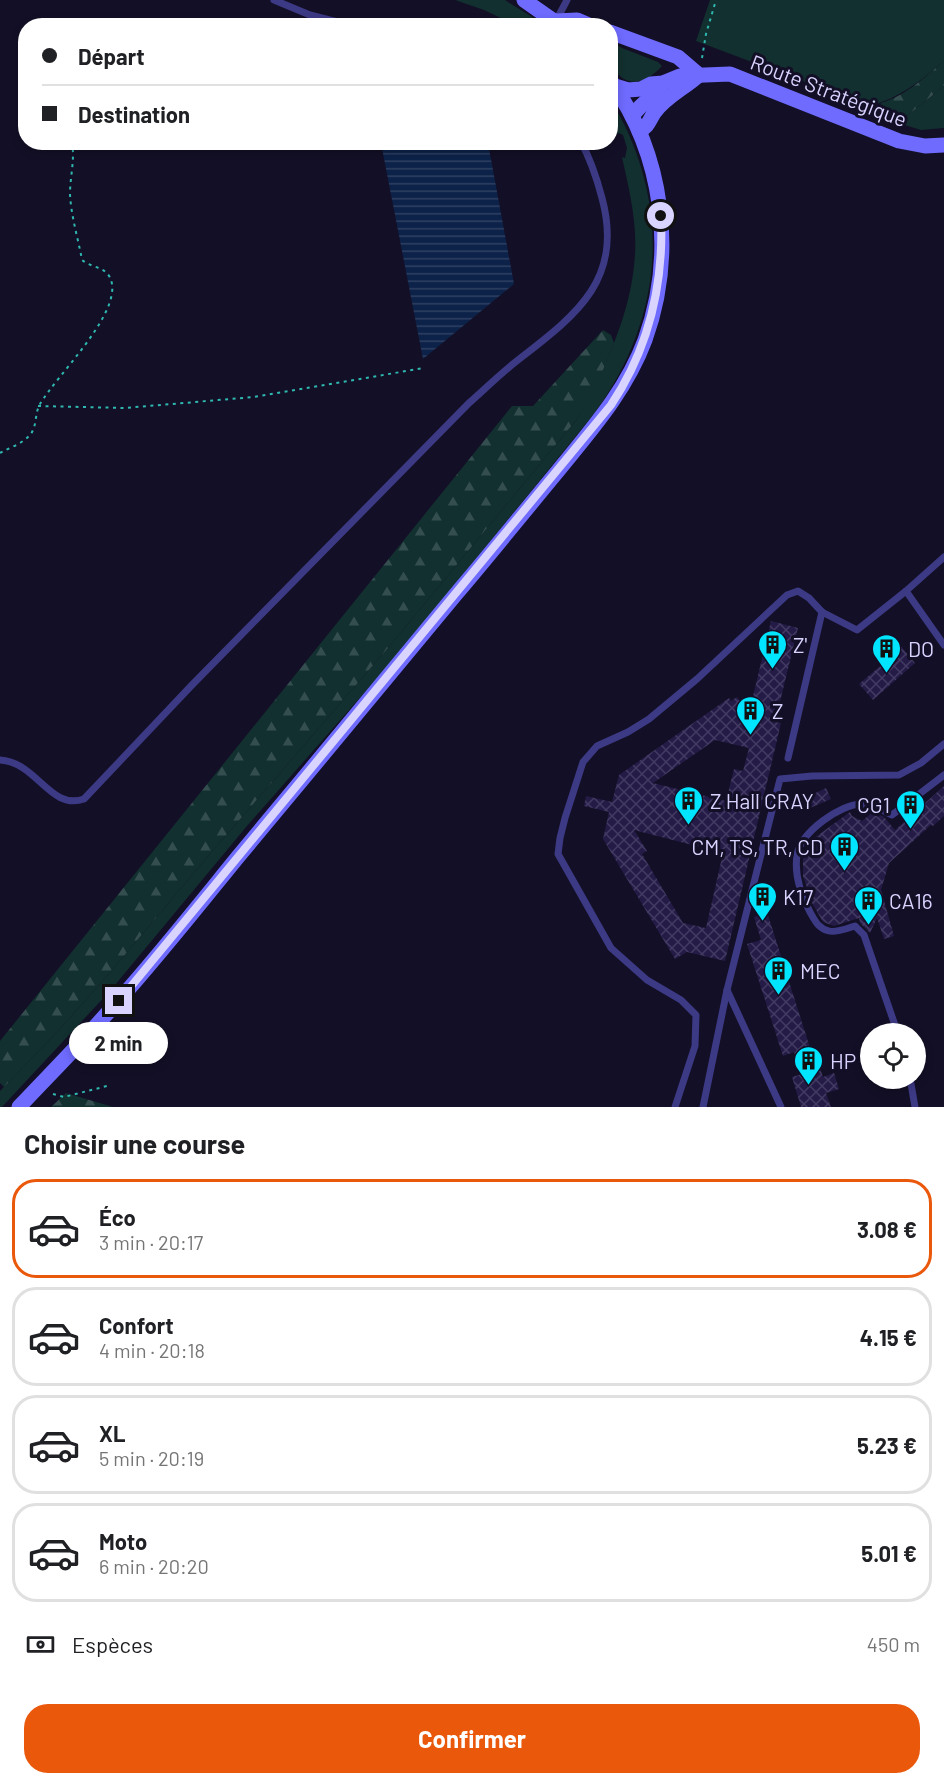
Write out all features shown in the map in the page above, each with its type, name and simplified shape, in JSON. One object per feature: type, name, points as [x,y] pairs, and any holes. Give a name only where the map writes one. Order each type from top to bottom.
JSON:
[{"type":"main road","points":[[524,0],[551,18]]},
{"type":"main road","points":[[618,35],[678,57],[699,75],[669,97],[655,112],[646,128],[639,131]]},
{"type":"main road","name":"Route Stratégique","points":[[618,85],[628,90],[641,89],[680,76],[730,74],[756,82],[899,141],[925,146],[944,145]]},
{"type":"main road","points":[[632,116],[638,108],[657,93],[663,83]]},
{"type":"main road","points":[[19,1107],[134,983],[501,540],[600,419],[623,387],[650,324],[658,291],[662,258],[659,199],[651,162],[632,116],[618,92]]},
{"type":"lane","points":[[274,0],[321,18]]},
{"type":"lane","points":[[561,18],[567,0]]},
{"type":"lane","points":[[0,760],[9,760],[24,767],[53,793],[67,801],[75,802],[84,799],[190,686],[469,403],[515,362],[558,330],[583,304],[599,278],[608,249],[608,218],[597,179],[584,150]]},
{"type":"lane","points":[[675,1107],[695,1046],[696,1015],[681,1000],[647,980],[611,948],[558,854],[565,818],[582,762],[597,746],[628,732],[649,719],[787,595],[798,591],[809,598],[822,612],[857,630],[944,557]]},
{"type":"lane","points":[[906,591],[944,645]]},
{"type":"lane","points":[[788,758],[822,612]]},
{"type":"lane","points":[[703,1107],[727,990],[780,779],[812,776],[899,775],[921,763],[944,744]]},
{"type":"lane","points":[[894,1023],[864,935],[855,926],[831,932],[818,926],[803,900],[797,876],[797,854],[806,835],[822,821],[845,808],[863,803],[892,815],[944,775]]},
{"type":"lane","points":[[727,990],[781,1107]]},
{"type":"lane","points":[[912,1089],[915,1107]]},
{"type":"path","points":[[699,75],[706,34],[716,0]]},
{"type":"path","points":[[0,453],[29,437],[36,424],[38,406],[96,328],[109,308],[113,296],[111,282],[106,271],[82,260],[71,209],[72,150]]},
{"type":"path","points":[[38,406],[125,408],[254,397],[424,368]]},
{"type":"path","points":[[36,1089],[64,1097],[107,1086]]},
{"type":"green space","points":[[455,0],[505,0],[534,18],[501,18]]},
{"type":"green space","points":[[710,0],[944,0],[944,61],[909,88],[881,103],[870,106],[696,41]]},
{"type":"green space","points":[[618,46],[658,62],[662,66],[641,81],[629,81],[618,74]]},
{"type":"green space","points":[[944,61],[944,86],[898,123],[889,122],[879,113],[881,103],[906,91]]},
{"type":"green space","points":[[944,86],[944,128],[921,130],[898,123]]},
{"type":"green space","points":[[618,114],[631,139],[644,179],[652,220],[652,260],[647,300],[635,339],[617,378],[593,415],[394,659],[247,826],[110,991],[0,1107],[0,1091],[107,976],[388,648],[577,419],[615,340],[623,319],[633,276],[635,229],[622,157],[625,158],[627,148],[623,135],[619,133]]},
{"type":"green space","points":[[603,330],[611,335],[614,343],[598,382],[577,419],[388,648],[107,976],[4,1087],[0,1083],[0,1041],[512,406],[533,406]]},
{"type":"green space","points":[[66,1093],[113,1107],[51,1107]]},
{"type":"water","points":[[382,150],[489,150],[514,284],[423,359]]},
{"type":"building","points":[[771,621],[798,628],[775,722],[781,723],[725,961],[687,952],[675,959],[603,839],[609,812],[584,806],[586,796],[612,802],[619,775],[729,698],[731,701],[737,697],[749,713]],"holes":[[[715,740],[749,748],[743,771],[734,769],[726,801],[653,783]],[[634,830],[723,853],[706,928],[683,923],[642,854],[647,851]]]},
{"type":"building","name":"DO","points":[[899,644],[915,663],[873,700],[859,684],[886,661],[883,657]]},
{"type":"building","name":"CM, TS, TR, CD","points":[[944,786],[944,816],[889,863],[881,890],[894,936],[884,939],[877,918],[870,933],[860,923],[859,918],[834,926],[823,922],[812,903],[803,876],[803,855],[810,841],[850,812],[852,816],[862,821],[873,812],[878,817],[880,815],[884,817],[895,830]]},
{"type":"building","points":[[826,788],[831,799],[810,808],[805,798]]},
{"type":"building","name":"MEC","points":[[765,913],[766,916],[768,915],[811,1051],[814,1050],[823,1077],[834,1073],[839,1089],[826,1093],[831,1107],[801,1107],[792,1077],[802,1074],[794,1052],[783,1056],[747,944],[761,940],[754,917]]},
{"type":"place","name":"Z'","points":[[772,670]]},
{"type":"place","name":"DO","points":[[887,674]]},
{"type":"place","name":"Z","points":[[751,736]]},
{"type":"place","name":"Z Hall CRAY","points":[[689,826]]},
{"type":"place","name":"CG1","points":[[911,830]]},
{"type":"place","name":"CM, TS, TR, CD","points":[[844,872]]},
{"type":"place","name":"K17","points":[[762,922]]},
{"type":"place","name":"CA16","points":[[868,926]]},
{"type":"place","name":"MEC","points":[[779,996]]},
{"type":"place","name":"HP","points":[[809,1086]]},
{"type":"route","points":[[119,1001],[611,405],[630,375],[654,312],[662,258],[661,216]]}]
